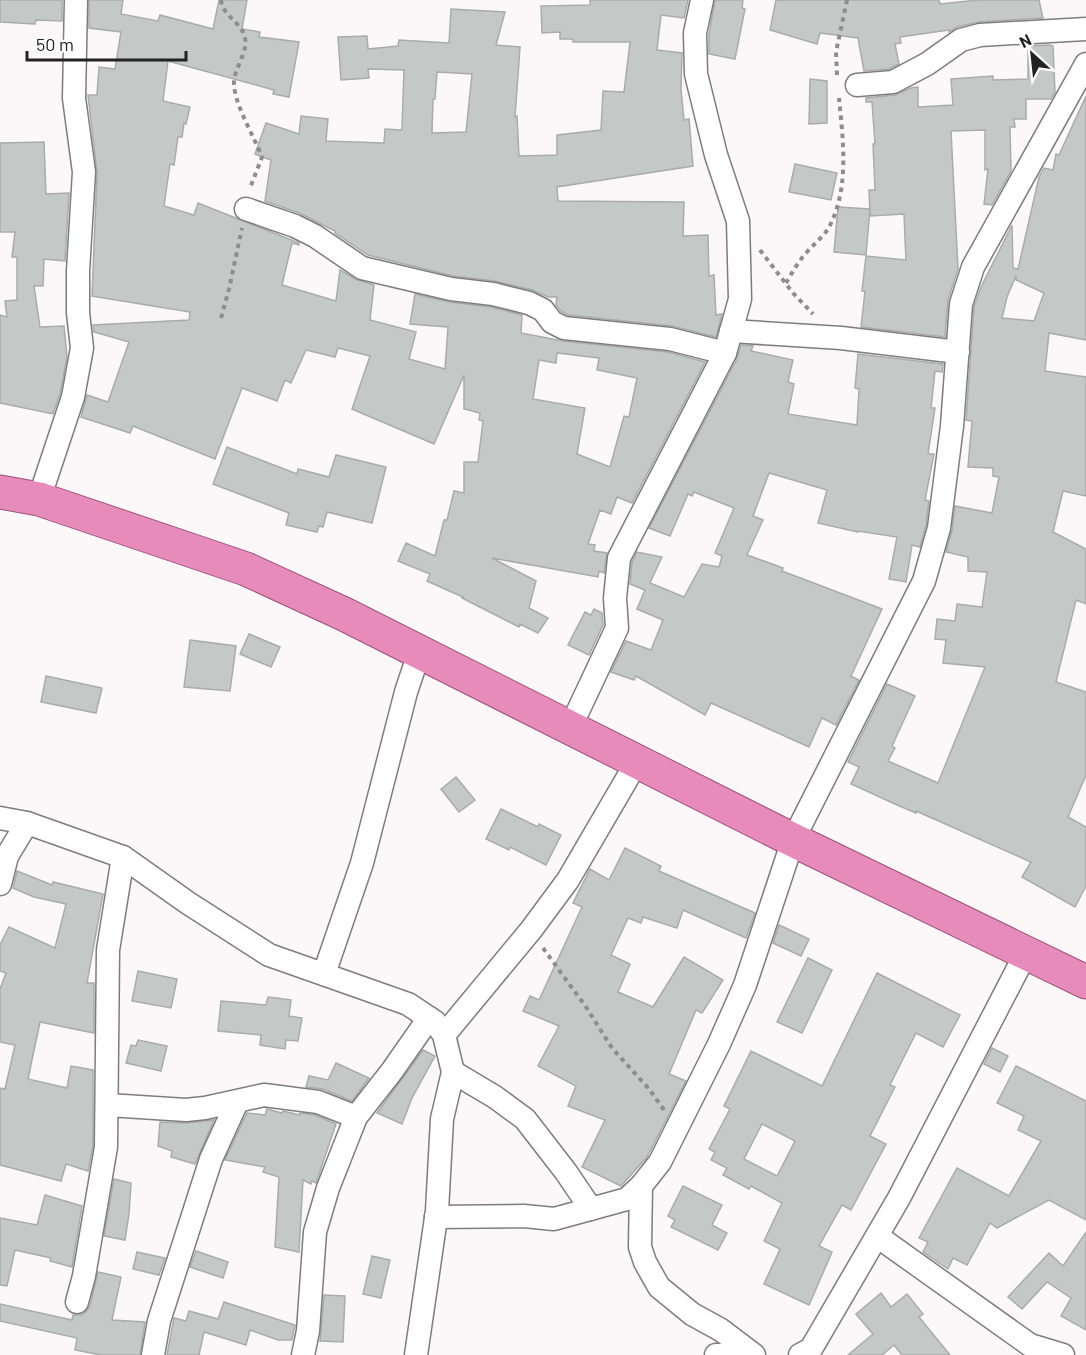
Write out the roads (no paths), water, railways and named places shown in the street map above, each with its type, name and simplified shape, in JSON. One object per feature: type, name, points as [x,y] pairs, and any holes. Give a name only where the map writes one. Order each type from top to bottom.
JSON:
[{"type":"highway","points":[[0,492],[39,499],[246,569],[344,614],[571,726],[793,840],[1086,982]]},
{"type":"street","points":[[39,499],[73,397],[82,348],[78,313],[78,271],[84,171],[74,98],[76,0]]},
{"type":"street","points":[[571,726],[617,628],[615,598],[619,558],[725,353],[740,299],[738,221],[716,155],[696,74],[695,33],[702,0]]},
{"type":"street","points":[[844,87],[893,82],[927,64],[961,40],[980,35],[1086,29]]},
{"type":"street","points":[[436,1217],[524,1216],[554,1219],[627,1199],[660,1162],[719,1044],[745,985],[793,840],[924,580],[939,528],[952,426],[961,304],[973,267],[1086,64]]},
{"type":"street","points":[[246,209],[295,226],[315,236],[362,268],[451,289],[493,294],[529,303],[543,310],[552,322],[564,328],[670,339],[725,353]]},
{"type":"street","points":[[731,331],[841,338],[958,352]]},
{"type":"street","points":[[324,974],[362,863],[406,692],[419,653]]},
{"type":"street","points":[[444,1035],[531,930],[568,880],[638,760]]},
{"type":"street","points":[[0,818],[27,823],[123,857],[188,903],[269,955],[408,1004],[435,1022],[444,1035],[453,1072],[442,1119],[436,1217],[416,1355]]},
{"type":"street","points":[[0,884],[8,856],[27,823]]},
{"type":"street","points":[[77,1302],[84,1276],[106,1147],[108,950],[123,857]]},
{"type":"street","points":[[800,1355],[811,1349],[899,1198],[1026,953]]},
{"type":"street","points":[[303,1355],[308,1331],[315,1233],[328,1188],[356,1117],[429,1018]]},
{"type":"street","points":[[453,1072],[495,1097],[525,1119],[591,1209]]},
{"type":"street","points":[[108,1106],[186,1110],[264,1095],[318,1102],[356,1117]]},
{"type":"street","points":[[153,1355],[159,1322],[211,1159],[237,1102]]},
{"type":"street","points":[[641,1186],[640,1247],[645,1262],[659,1287],[692,1314],[721,1330],[754,1355]]},
{"type":"street","points":[[877,1236],[1030,1345],[1063,1355]]},
{"type":"street","points":[[716,1355],[738,1355]]}]
